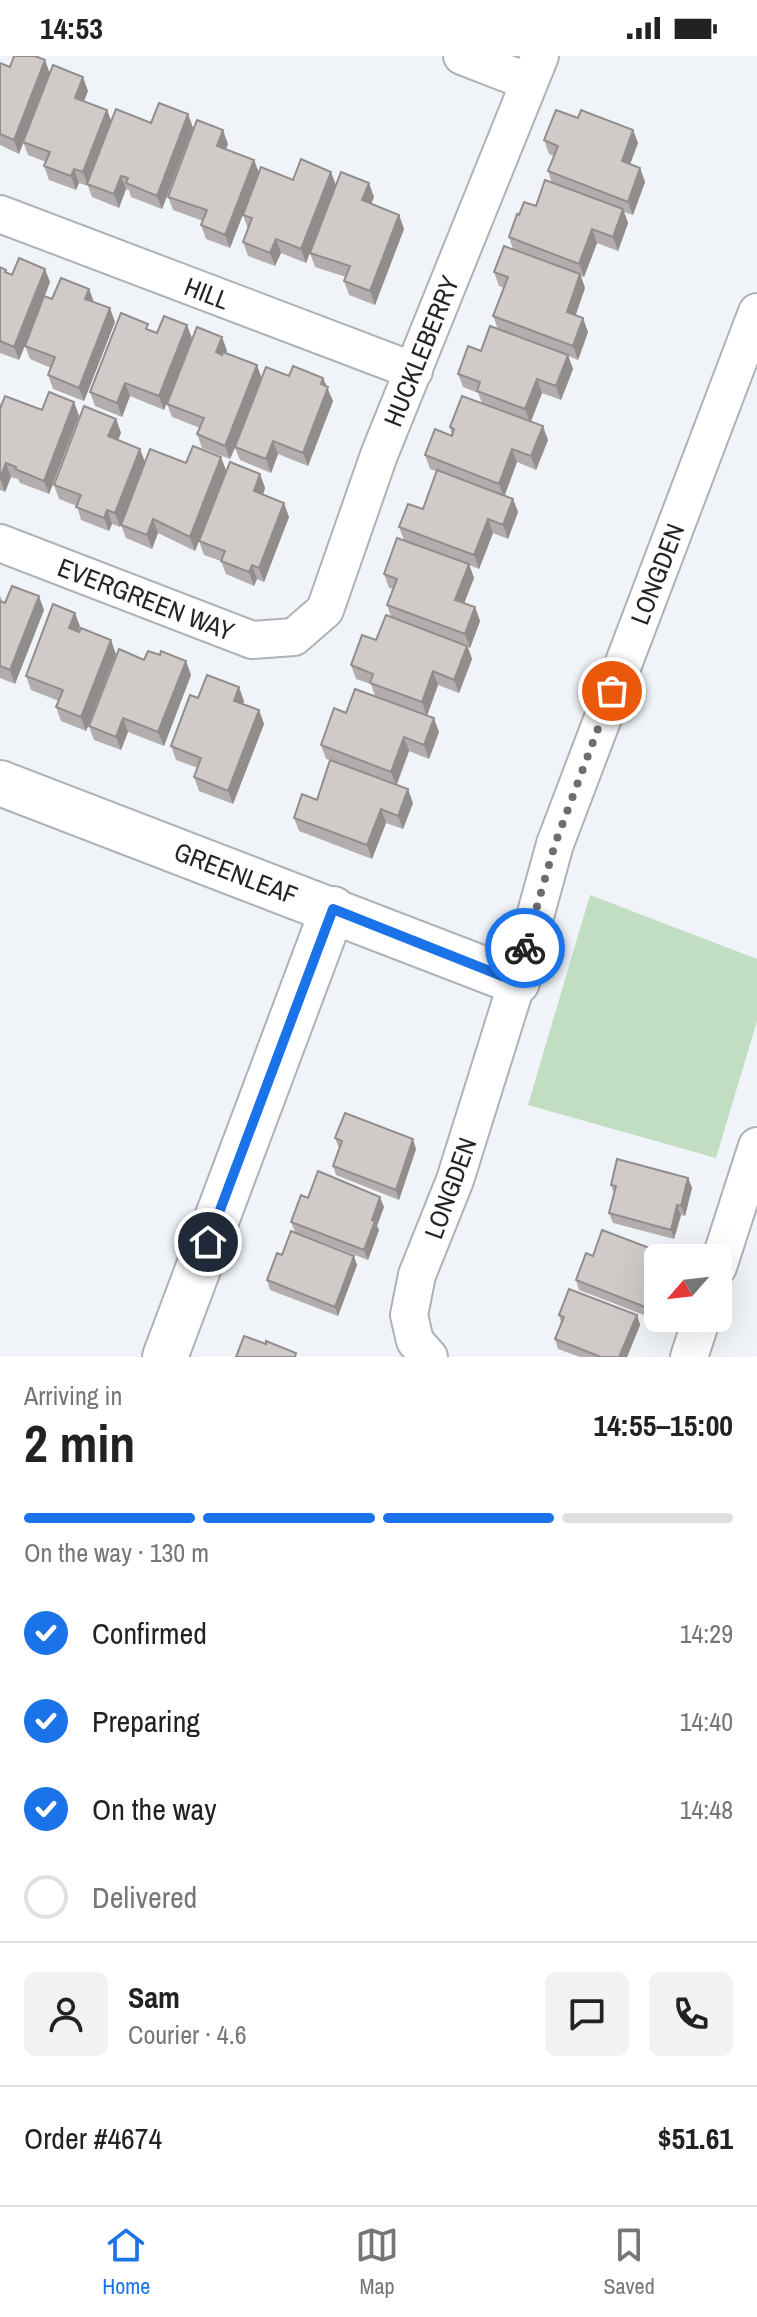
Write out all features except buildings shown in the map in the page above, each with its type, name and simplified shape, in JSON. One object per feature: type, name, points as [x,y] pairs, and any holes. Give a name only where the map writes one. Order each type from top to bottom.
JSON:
[{"type":"street","points":[[462,56],[534,69]]},
{"type":"street","name":"HUCKLEBERRY","points":[[294,637],[325,610],[379,455],[534,69]]},
{"type":"street","name":"HILL","points":[[0,214],[414,371]]},
{"type":"street","name":"LONGDEN","points":[[422,1349],[409,1315],[417,1275],[455,1180],[517,982],[555,844],[757,312]]},
{"type":"street","name":"EVERGREEN WAY","points":[[0,543],[252,640],[294,637]]},
{"type":"street","name":"GREENLEAF","points":[[0,783],[517,982]]},
{"type":"street","points":[[165,1357],[333,909]]},
{"type":"street","points":[[725,1244],[757,1146]]},
{"type":"street","points":[[689,1357],[697,1332]]},
{"type":"green space","points":[[590,895],[757,959],[757,1021],[716,1158],[528,1105]]},
{"type":"way so far","points":[[525,948],[555,844],[612,691]]},
{"type":"route","points":[[208,1242],[333,909],[517,982],[525,948]]}]
